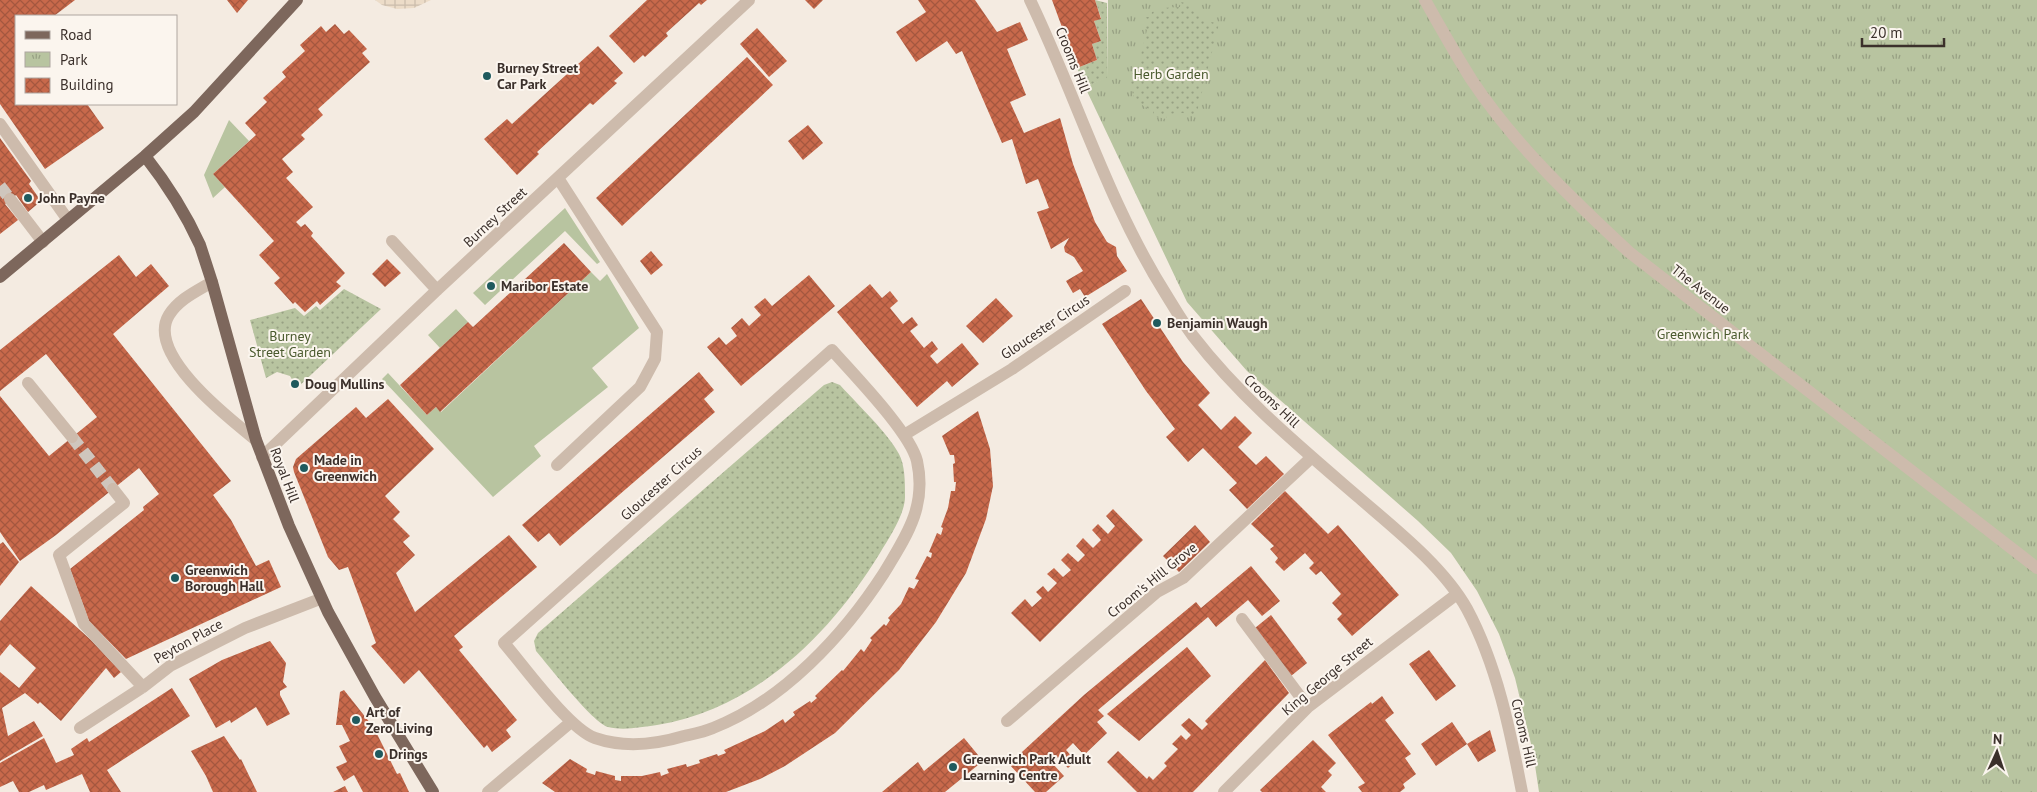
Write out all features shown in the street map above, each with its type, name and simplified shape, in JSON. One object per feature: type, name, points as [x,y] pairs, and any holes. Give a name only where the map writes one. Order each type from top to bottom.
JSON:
[{"type":"main road","points":[[0,277],[145,156],[194,112],[297,0]]},
{"type":"main road","name":"Royal Hill","points":[[145,156],[168,185],[188,218],[212,282],[256,440],[320,598],[375,697],[433,792]]},
{"type":"street","name":"Burney Street","points":[[262,457],[438,290],[750,0]]},
{"type":"street","name":"Crooms Hill","points":[[1030,0],[1046,33],[1110,190],[1152,273],[1190,333],[1231,382],[1263,414],[1392,525],[1433,565],[1457,594],[1467,610],[1491,666],[1509,726],[1522,792]]},
{"type":"street","name":"The Avenue","points":[[1425,0],[1472,80],[1521,144],[1575,202],[1616,240],[1801,387],[2037,568]]},
{"type":"street","points":[[0,124],[68,220]]},
{"type":"street","points":[[557,465],[640,387],[655,359],[657,332],[558,178]]},
{"type":"street","points":[[10,199],[43,242]]},
{"type":"street","points":[[392,241],[438,290]]},
{"type":"street","points":[[212,282],[186,298],[168,317],[165,329],[166,344],[173,358],[214,407],[256,440]]},
{"type":"street","name":"Gloucester Circus","points":[[904,435],[1012,369],[1125,291]]},
{"type":"street","name":"Gloucester Circus","points":[[832,350],[904,435],[916,458],[920,485],[917,509],[910,529],[870,594],[843,629],[805,669],[760,703],[713,728],[666,741],[631,746],[593,738],[571,722],[504,643],[832,350]]},
{"type":"street","points":[[28,383],[72,437]]},
{"type":"street","name":"Croom's Hill Grove","points":[[1007,721],[1157,592],[1182,578],[1312,457]]},
{"type":"street","points":[[113,489],[124,503],[59,555],[84,624],[143,687]]},
{"type":"street","name":"King George Street","points":[[1224,792],[1308,707],[1457,594]]},
{"type":"street","name":"Peyton Place","points":[[80,728],[143,687],[170,666],[245,628],[320,598]]},
{"type":"street","points":[[1242,619],[1308,707]]},
{"type":"street","points":[[488,792],[571,722]]},
{"type":"green space","points":[[1095,0],[1107,3],[1107,78],[1085,87],[1077,68],[1097,60],[1092,44],[1101,41],[1094,21],[1101,18]]},
{"type":"green space","name":"Greenwich Park","points":[[1108,0],[2037,0],[2037,792],[1539,792],[1533,752],[1515,678],[1499,634],[1477,591],[1451,553],[1418,521],[1247,371],[1187,302],[1085,87],[1107,77]]},
{"type":"green space","name":"Herb Garden","points":[[1181,2],[1194,5],[1193,11],[1208,21],[1219,24],[1196,116],[1183,113],[1167,114],[1166,119],[1153,116],[1153,111],[1135,98],[1132,91],[1133,86],[1129,85],[1132,73],[1136,74],[1147,30],[1144,28],[1146,17],[1150,17],[1152,12],[1161,8],[1180,7]]},
{"type":"green space","points":[[229,120],[249,141],[213,174],[225,187],[213,198],[204,175]]},
{"type":"green space","points":[[565,208],[600,262],[597,264],[565,231],[485,305],[473,293]]},
{"type":"green space","points":[[591,272],[600,281],[607,274],[639,328],[592,368],[608,387],[534,446],[541,456],[493,497],[382,379],[388,373],[427,415],[436,407],[441,412]]},
{"type":"green space","name":"Burney Street Garden","points":[[344,289],[381,309],[297,388],[290,376],[277,372],[266,378],[250,320],[295,308],[304,316],[316,306],[320,310]]},
{"type":"green space","points":[[456,309],[468,322],[440,348],[428,335]]},
{"type":"green space","points":[[832,382],[840,385],[888,437],[899,454],[904,468],[905,502],[903,510],[888,540],[860,583],[838,612],[786,664],[757,685],[726,703],[693,716],[657,725],[620,729],[608,727],[601,723],[582,705],[536,651],[534,641],[538,633],[824,385]]},
{"type":"shaded area","points":[[375,0],[431,0],[414,8],[397,9],[382,5]]},
{"type":"building","points":[[0,0],[75,0],[55,15],[15,15],[15,105],[88,105],[104,128],[45,169],[0,104]]},
{"type":"building","points":[[227,0],[248,0],[237,13]]},
{"type":"building","points":[[647,0],[707,0],[701,5],[699,3],[666,33],[668,36],[645,57],[643,55],[634,63],[609,36]]},
{"type":"building","points":[[805,0],[823,0],[814,9]]},
{"type":"building","points":[[918,0],[975,0],[997,32],[1020,22],[1028,40],[1007,49],[1026,95],[1010,102],[1024,133],[1060,118],[1073,164],[1095,222],[1107,242],[1116,247],[1117,256],[1127,271],[1085,297],[1080,289],[1073,293],[1066,281],[1083,271],[1074,257],[1065,252],[1064,247],[1069,238],[1051,249],[1037,212],[1049,208],[1038,179],[1026,184],[1012,139],[1002,143],[962,51],[956,54],[947,41],[916,62],[896,32],[926,12]]},
{"type":"building","points":[[1052,0],[1095,0],[1101,19],[1094,21],[1101,41],[1092,44],[1097,60],[1077,68]]},
{"type":"building","points":[[335,24],[344,34],[349,30],[367,49],[362,53],[370,62],[318,109],[323,115],[301,135],[305,139],[282,159],[293,172],[286,178],[313,207],[296,222],[301,227],[305,224],[313,233],[311,236],[345,273],[336,282],[341,286],[320,305],[317,301],[305,312],[295,302],[293,304],[274,283],[280,278],[259,255],[274,241],[213,174],[256,135],[245,123],[267,102],[263,98],[286,77],[282,72],[305,51],[300,45],[321,26],[326,32]]},
{"type":"building","points":[[757,28],[787,61],[769,77],[740,44]]},
{"type":"building","points":[[598,46],[623,73],[614,81],[617,83],[593,105],[590,103],[537,152],[539,154],[517,175],[484,139],[507,119],[512,124]]},
{"type":"building","points":[[747,57],[773,85],[622,226],[596,198]]},
{"type":"building","points":[[808,125],[823,143],[803,160],[788,141]]},
{"type":"building","points":[[0,138],[31,181],[29,184],[41,201],[28,212],[16,195],[5,204],[18,220],[0,234]]},
{"type":"building","points":[[564,243],[591,272],[440,412],[436,407],[427,415],[400,385],[468,322],[473,327]]},
{"type":"building","points":[[651,251],[663,265],[651,275],[640,261]]},
{"type":"building","points":[[119,255],[136,277],[151,264],[169,286],[113,334],[231,481],[213,495],[231,520],[256,566],[269,560],[281,587],[126,659],[89,621],[70,569],[144,510],[143,507],[159,494],[139,468],[56,535],[20,561],[0,532],[0,396],[49,456],[97,417],[46,354],[0,391],[0,350]]},
{"type":"building","points":[[387,259],[401,273],[385,287],[372,274]]},
{"type":"building","points":[[809,275],[835,306],[741,386],[707,347],[719,337],[726,345],[737,336],[731,328],[742,318],[749,326],[761,315],[754,307],[765,298],[772,306]]},
{"type":"building","points":[[870,284],[882,298],[890,291],[898,301],[890,308],[903,324],[912,317],[918,325],[910,331],[924,348],[932,341],[938,349],[930,356],[937,364],[962,343],[979,364],[952,387],[947,381],[917,407],[837,312]]},
{"type":"building","points":[[996,298],[1013,316],[983,343],[966,326]]},
{"type":"building","points":[[1141,299],[1183,362],[1210,393],[1198,405],[1221,430],[1235,416],[1252,433],[1238,447],[1256,465],[1266,456],[1284,474],[1247,509],[1229,490],[1237,483],[1203,448],[1188,462],[1166,437],[1175,429],[1146,391],[1102,324]]},
{"type":"building","points":[[699,372],[714,390],[704,399],[715,412],[560,546],[549,533],[538,542],[522,525]]},
{"type":"building","points":[[388,399],[434,449],[385,496],[400,512],[393,519],[410,536],[403,542],[415,555],[396,573],[415,612],[509,535],[537,567],[454,636],[463,647],[459,650],[517,720],[506,730],[511,737],[492,752],[487,745],[484,748],[419,670],[404,684],[371,646],[376,643],[348,567],[339,570],[328,557],[294,472],[293,467],[296,459],[356,407],[366,418]]},
{"type":"building","points":[[978,411],[990,449],[993,486],[986,519],[966,573],[936,622],[899,670],[835,733],[785,766],[760,779],[726,792],[555,792],[542,783],[570,759],[587,769],[586,772],[595,775],[596,771],[615,776],[615,780],[621,781],[621,776],[642,776],[660,772],[661,776],[669,773],[667,769],[686,764],[687,767],[700,763],[699,760],[726,753],[724,750],[765,731],[783,719],[785,723],[795,715],[793,712],[817,698],[815,696],[843,671],[861,649],[864,652],[872,640],[870,638],[884,624],[886,626],[890,620],[888,618],[901,604],[909,587],[914,589],[919,580],[915,579],[927,556],[931,558],[932,553],[929,552],[937,533],[941,535],[943,528],[941,527],[948,508],[951,491],[955,491],[954,455],[950,455],[942,436]]},
{"type":"building","points":[[1285,491],[1328,534],[1338,525],[1399,595],[1352,636],[1337,619],[1342,614],[1332,603],[1341,594],[1321,571],[1316,575],[1309,568],[1314,563],[1305,553],[1284,571],[1275,562],[1278,558],[1270,549],[1274,546],[1251,524]]},
{"type":"building","points":[[1113,509],[1143,540],[1040,642],[1011,613],[1025,599],[1032,607],[1042,598],[1036,592],[1043,586],[1048,592],[1057,583],[1047,574],[1054,568],[1063,577],[1071,570],[1061,560],[1068,553],[1078,562],[1085,555],[1076,546],[1083,538],[1093,548],[1101,540],[1092,530],[1098,524],[1108,534],[1115,526],[1106,516]]},
{"type":"building","points":[[1195,525],[1210,542],[1179,572],[1163,556]]},
{"type":"building","points":[[3,542],[19,562],[0,586],[0,544]]},
{"type":"building","points":[[1251,566],[1280,601],[1262,616],[1248,600],[1216,627],[1208,617],[1098,710],[1104,716],[1097,722],[1107,733],[1084,755],[1073,743],[1066,750],[1076,761],[1068,768],[1058,757],[1052,763],[1064,776],[1046,792],[1035,792],[1009,764],[1084,695],[1196,602],[1201,608]]},
{"type":"building","points":[[31,586],[91,640],[121,672],[114,678],[106,668],[61,721],[40,702],[38,704],[25,693],[2,708],[8,736],[34,721],[43,736],[0,761],[0,672],[19,688],[36,668],[10,644],[0,656],[0,621]]},
{"type":"building","points":[[1271,615],[1307,663],[1291,676],[1255,628]]},
{"type":"building","points":[[270,641],[286,663],[283,682],[287,687],[280,691],[280,695],[290,714],[267,726],[256,707],[231,723],[230,720],[216,728],[189,679],[222,660]]},
{"type":"building","points":[[1187,647],[1211,676],[1139,741],[1107,714]]},
{"type":"building","points":[[1429,650],[1456,686],[1436,701],[1409,664]]},
{"type":"building","points":[[1265,660],[1289,693],[1193,792],[1137,792],[1107,762],[1118,751],[1147,779],[1149,776],[1153,780],[1167,766],[1164,763],[1178,749],[1172,744],[1181,735],[1186,740],[1191,735],[1181,725],[1189,718],[1202,730],[1208,724],[1205,721]]},
{"type":"building","points":[[172,688],[190,716],[107,770],[121,792],[90,792],[82,774],[46,790],[44,785],[29,792],[19,792],[13,781],[0,787],[0,763],[44,738],[56,763],[74,755],[71,749],[87,738],[89,742]]},
{"type":"building","points":[[344,690],[374,728],[397,774],[400,773],[409,792],[363,792],[354,775],[344,781],[336,767],[347,762],[339,746],[350,741],[342,725],[336,725],[340,692]]},
{"type":"building","points":[[1382,696],[1394,713],[1385,720],[1411,754],[1405,758],[1416,774],[1403,784],[1405,788],[1400,792],[1362,792],[1358,787],[1365,783],[1328,735],[1371,702],[1372,704]]},
{"type":"building","points":[[1452,722],[1467,744],[1436,766],[1421,744]]},
{"type":"building","points":[[1490,730],[1496,751],[1478,762],[1467,744]]},
{"type":"building","points":[[224,736],[241,759],[257,792],[213,792],[191,751]]},
{"type":"building","name":"Greenwich Park Adult Learning Centre","points":[[964,738],[983,761],[945,792],[882,792],[918,762],[924,771]]},
{"type":"building","points":[[1313,740],[1336,763],[1328,771],[1332,775],[1321,787],[1326,792],[1262,792],[1260,790]]},
{"type":"building","points":[[345,786],[348,792],[333,792]]},
{"type":"tunnel","points":[[0,186],[10,199]]},
{"type":"tunnel","points":[[72,437],[113,489]]},
{"type":"place","name":"Burney Street Car Park","points":[[487,76]]},
{"type":"place","name":"John Payne","points":[[28,198]]},
{"type":"place","name":"Maribor Estate","points":[[491,286]]},
{"type":"place","name":"Benjamin Waugh","points":[[1157,323]]},
{"type":"place","name":"Doug Mullins","points":[[295,384]]},
{"type":"place","name":"Made in Greenwich","points":[[304,468]]},
{"type":"place","name":"Greenwich Borough Hall","points":[[175,578]]},
{"type":"place","name":"Art of Zero Living","points":[[356,720]]},
{"type":"place","name":"Drings","points":[[379,754]]},
{"type":"place","name":"Greenwich Park Adult Learning Centre","points":[[953,767]]}]
